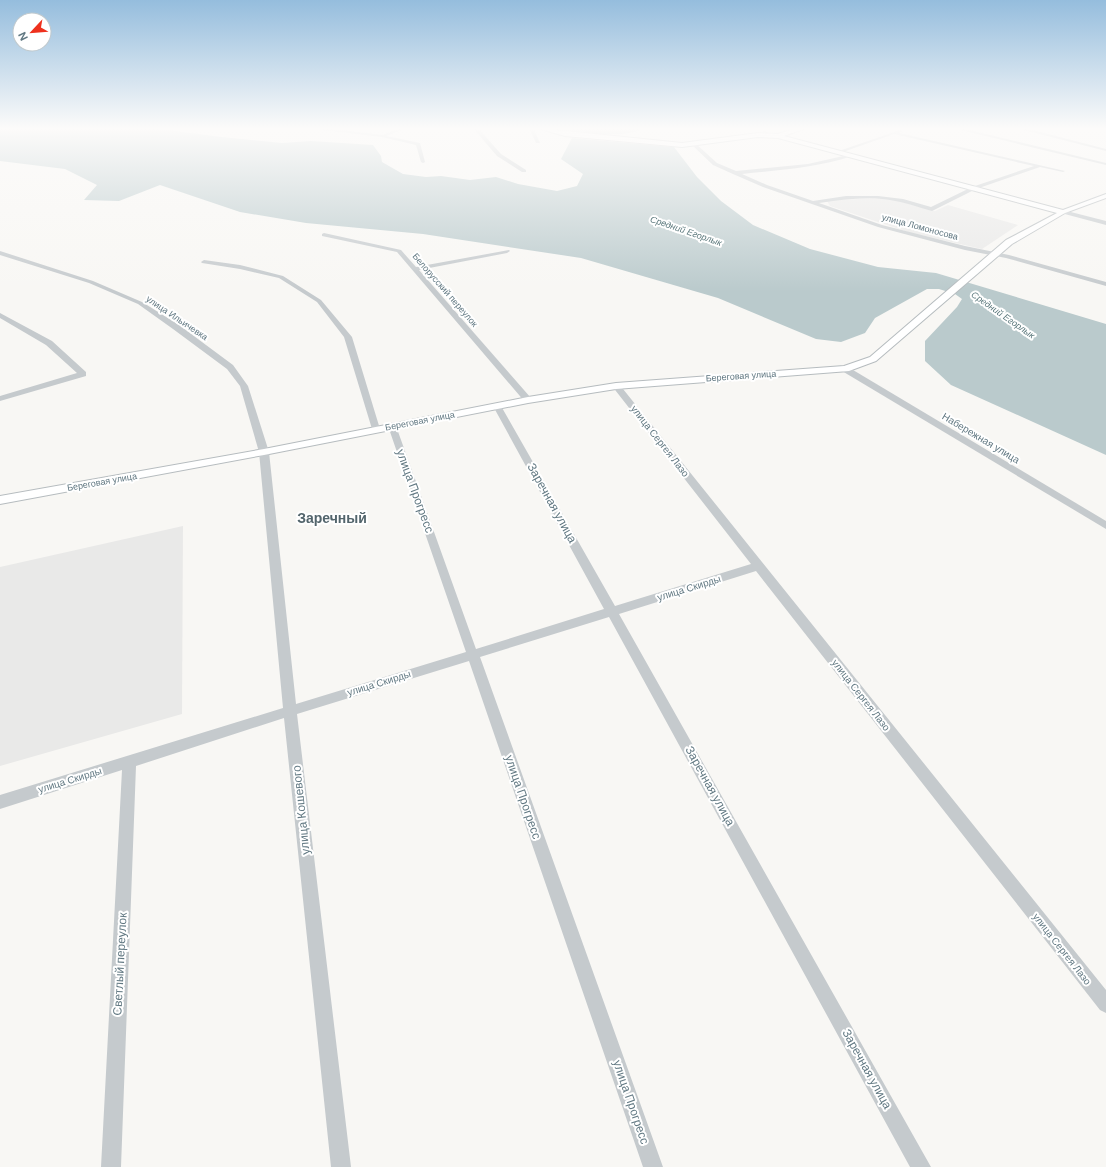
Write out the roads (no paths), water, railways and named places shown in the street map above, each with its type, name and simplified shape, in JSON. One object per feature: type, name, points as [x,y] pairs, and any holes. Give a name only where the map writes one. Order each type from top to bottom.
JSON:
[{"type":"main road","points":[[953,182],[1063,212]]},
{"type":"main road","name":"Береговая улица","points":[[0,500],[264,452],[528,400],[616,386],[845,369],[873,359],[994,254],[1023,233],[1063,212],[1106,196]]},
{"type":"street","name":"улица Ломоносова","points":[[757,182],[880,226],[994,254],[1106,284]]},
{"type":"street","points":[[811,202],[863,197],[885,198],[932,208],[974,188],[990,182]]},
{"type":"street","points":[[1063,212],[1106,223]]},
{"type":"street","name":"Белорусский переулок","points":[[324,235],[399,250],[528,400]]},
{"type":"street","points":[[415,269],[506,251]]},
{"type":"street","name":"улица Ильичевка","points":[[2,255],[91,282],[140,303],[176,327],[230,367],[244,386],[264,452]]},
{"type":"street","points":[[204,262],[240,267],[281,277],[319,301],[348,337],[376,429]]},
{"type":"street","points":[[0,315],[49,343],[83,374],[0,399]]},
{"type":"street","name":"Набережная улица","points":[[845,369],[1106,526]]},
{"type":"street","name":"улица Сергея Лазо","points":[[616,386],[1106,1004]]},
{"type":"street","name":"Заречная улица","points":[[497,406],[921,1167]]},
{"type":"street","name":"улица Прогресс","points":[[392,426],[654,1167]]},
{"type":"street","name":"улица Кошевого","points":[[264,452],[290,711],[341,1167]]},
{"type":"street","name":"улица Скирды","points":[[0,802],[759,566]]},
{"type":"street","name":"Светлый переулок","points":[[111,1167],[129,762]]},
{"type":"water","name":"Средний Егорлык","points":[[92,182],[513,182],[557,191],[577,186],[579,182],[702,182],[721,201],[753,225],[810,249],[878,267],[936,273],[1106,324],[1106,455],[951,385],[925,361],[925,341],[957,307],[962,299],[955,294],[939,289],[927,289],[875,318],[865,333],[841,342],[816,339],[718,298],[581,258],[423,234],[306,223],[240,212],[160,185],[119,201],[84,200],[97,185]]},
{"type":"district","name":"Заречный","points":[[332,518]]}]
